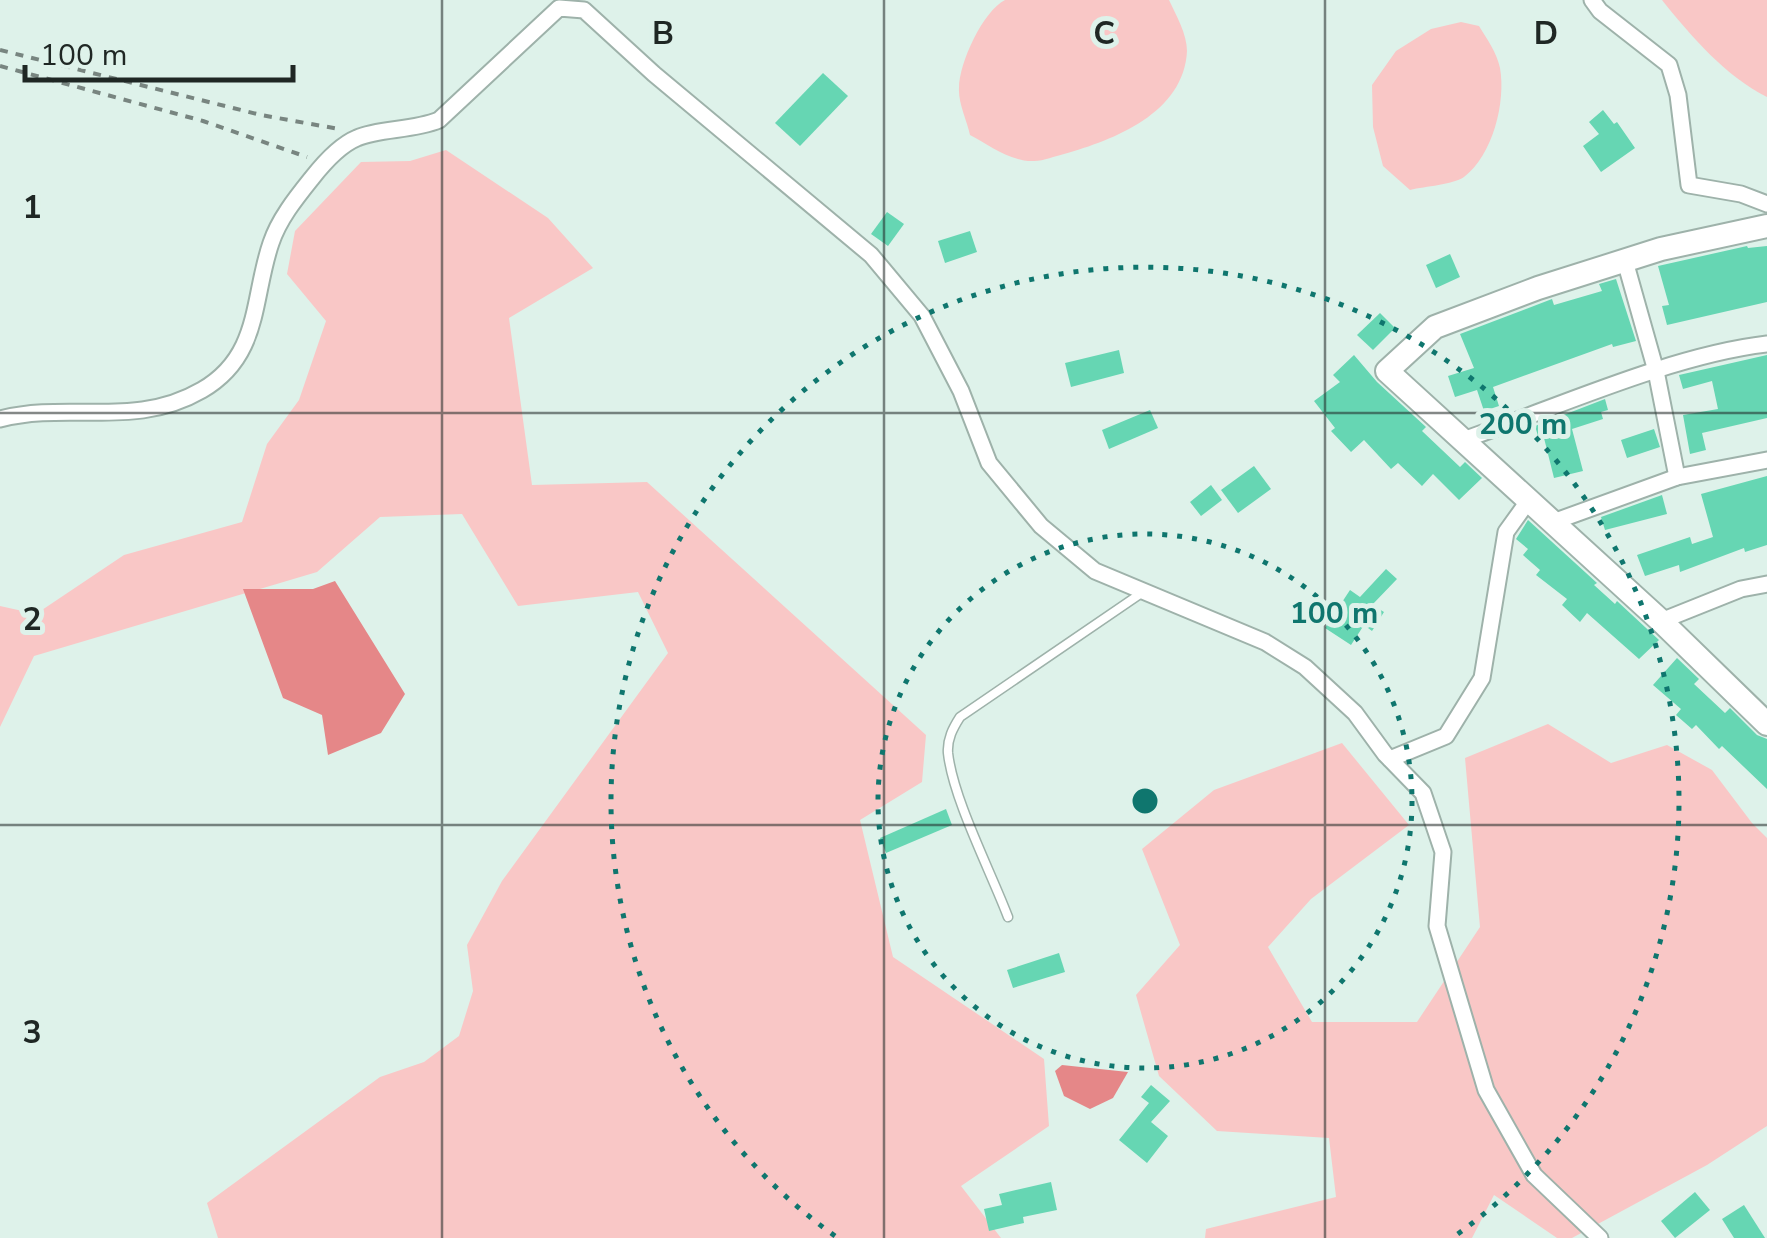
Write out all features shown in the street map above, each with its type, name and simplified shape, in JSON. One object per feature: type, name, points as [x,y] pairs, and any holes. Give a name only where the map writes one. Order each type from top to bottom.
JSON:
[{"type":"street","points":[[1592,0],[1600,11],[1669,65],[1678,95],[1689,185],[1741,194],[1767,204]]},
{"type":"street","points":[[0,419],[40,412],[111,415],[144,411],[203,390],[225,372],[244,347],[256,317],[261,277],[272,239],[294,200],[324,164],[358,137],[421,128],[439,120],[560,4],[584,10],[870,256],[922,316],[961,390],[989,463],[1041,526],[1094,570],[1265,642],[1305,667],[1355,713],[1390,759],[1423,793],[1443,852],[1438,926],[1486,1090],[1534,1175],[1600,1238]]},
{"type":"street","points":[[1767,226],[1624,261],[1538,288],[1435,328],[1387,371],[1662,621],[1767,724]]},
{"type":"street","points":[[1624,261],[1656,372],[1677,477]]},
{"type":"street","points":[[1463,440],[1656,372],[1767,344]]},
{"type":"street","points":[[1552,522],[1677,477],[1767,460]]},
{"type":"street","points":[[1390,759],[1446,736],[1482,678],[1506,532],[1529,500]]},
{"type":"street","points":[[1662,621],[1741,589],[1767,584]]},
{"type":"lane","points":[[1008,917],[955,778],[948,752],[951,732],[960,717],[1146,590]]},
{"type":"path","points":[[0,50],[358,137]]},
{"type":"path","points":[[0,66],[203,121],[324,164]]},
{"type":"shaded area","points":[[1005,0],[1169,0],[1187,45],[1183,73],[1160,107],[1124,132],[1042,160],[1025,161],[1009,156],[970,135],[959,94],[963,65],[974,39],[989,15]]},
{"type":"shaded area","points":[[1662,0],[1767,0],[1767,97],[1723,67]]},
{"type":"shaded area","points":[[1461,22],[1479,26],[1499,62],[1501,96],[1495,127],[1483,155],[1464,177],[1410,190],[1383,166],[1373,127],[1372,85],[1396,51],[1431,29]]},
{"type":"shaded area","points":[[446,150],[548,218],[593,268],[509,318],[532,485],[647,482],[926,735],[922,782],[860,820],[893,957],[1044,1059],[1049,1126],[961,1186],[1001,1238],[218,1238],[207,1203],[380,1077],[424,1062],[459,1036],[473,991],[467,945],[502,881],[668,653],[638,592],[518,606],[462,514],[380,517],[317,572],[34,656],[0,727],[0,606],[36,614],[124,555],[242,522],[267,444],[299,400],[326,321],[287,274],[295,231],[361,162],[410,161]]},
{"type":"shaded area","points":[[335,581],[405,694],[381,733],[328,755],[322,715],[283,698],[243,589],[313,589]]},
{"type":"shaded area","points":[[1548,724],[1611,763],[1667,745],[1712,770],[1767,838],[1767,1126],[1707,1165],[1572,1238],[1557,1238],[1494,1195],[1472,1238],[1205,1238],[1206,1229],[1336,1197],[1329,1138],[1217,1131],[1159,1076],[1136,995],[1180,945],[1142,849],[1214,790],[1342,743],[1409,825],[1311,899],[1268,947],[1312,1022],[1417,1022],[1480,927],[1465,758]]},
{"type":"shaded area","points":[[1062,1065],[1128,1072],[1113,1098],[1090,1109],[1064,1096],[1055,1071]]},
{"type":"building","points":[[823,73],[848,96],[800,146],[775,123]]},
{"type":"building","points":[[1603,110],[1635,148],[1601,172],[1583,146],[1599,134],[1589,122]]},
{"type":"building","points":[[887,212],[904,224],[888,246],[871,234]]},
{"type":"building","points":[[970,231],[977,252],[945,263],[938,241]]},
{"type":"building","points":[[1747,246],[1767,246],[1767,302],[1667,325],[1662,306],[1669,305],[1658,266]]},
{"type":"building","points":[[1450,254],[1460,277],[1436,288],[1426,265]]},
{"type":"building","points":[[1616,279],[1636,341],[1613,347],[1612,344],[1493,387],[1499,406],[1484,411],[1477,390],[1455,397],[1448,376],[1474,368],[1460,334],[1552,299],[1554,305],[1602,291],[1599,284]]},
{"type":"building","points":[[1380,313],[1395,328],[1373,350],[1357,335]]},
{"type":"building","points":[[1119,350],[1124,373],[1071,387],[1065,363]]},
{"type":"building","points":[[1354,355],[1426,427],[1422,431],[1460,467],[1465,462],[1482,478],[1459,500],[1433,474],[1422,486],[1398,463],[1391,469],[1364,440],[1351,452],[1331,431],[1335,428],[1314,401],[1340,382],[1333,375]]},
{"type":"building","points":[[1767,355],[1767,418],[1702,433],[1706,450],[1690,454],[1683,415],[1718,409],[1712,381],[1683,389],[1679,375]]},
{"type":"building","points":[[1605,399],[1608,410],[1601,412],[1603,419],[1572,429],[1583,471],[1554,478],[1543,434],[1538,436],[1535,426]]},
{"type":"building","points":[[1150,410],[1158,428],[1109,449],[1102,430]]},
{"type":"building","points":[[1654,429],[1660,447],[1627,458],[1621,440]]},
{"type":"building","points":[[1254,466],[1271,489],[1238,513],[1221,490]]},
{"type":"building","points":[[1767,476],[1767,545],[1745,552],[1744,548],[1680,572],[1679,565],[1645,576],[1637,555],[1690,537],[1692,544],[1713,537],[1701,494]]},
{"type":"building","points":[[1211,485],[1222,500],[1201,516],[1190,502]]},
{"type":"building","points":[[1662,495],[1667,514],[1605,530],[1601,517]]},
{"type":"building","points":[[1528,520],[1597,583],[1594,585],[1659,640],[1639,659],[1587,613],[1580,622],[1562,605],[1567,599],[1536,575],[1540,570],[1523,555],[1528,549],[1516,539]]},
{"type":"building","points":[[1386,569],[1397,579],[1372,605],[1384,612],[1372,631],[1364,625],[1351,645],[1325,628],[1350,590],[1360,597]]},
{"type":"building","points":[[1677,658],[1699,679],[1694,684],[1725,713],[1730,708],[1757,735],[1767,739],[1767,789],[1722,746],[1719,749],[1696,725],[1692,729],[1676,715],[1681,709],[1653,685]]},
{"type":"building","points":[[946,809],[952,825],[886,853],[880,838]]},
{"type":"building","points":[[1059,953],[1065,972],[1013,988],[1007,970]]},
{"type":"building","points":[[1151,1085],[1170,1101],[1151,1122],[1168,1136],[1147,1163],[1119,1140],[1149,1103],[1141,1097]]},
{"type":"building","points":[[1051,1182],[1057,1210],[1023,1217],[1024,1223],[989,1231],[984,1209],[1002,1205],[999,1194]]},
{"type":"building","points":[[1695,1192],[1710,1210],[1675,1238],[1661,1221]]},
{"type":"building","points":[[1744,1205],[1765,1238],[1734,1238],[1722,1219]]}]
